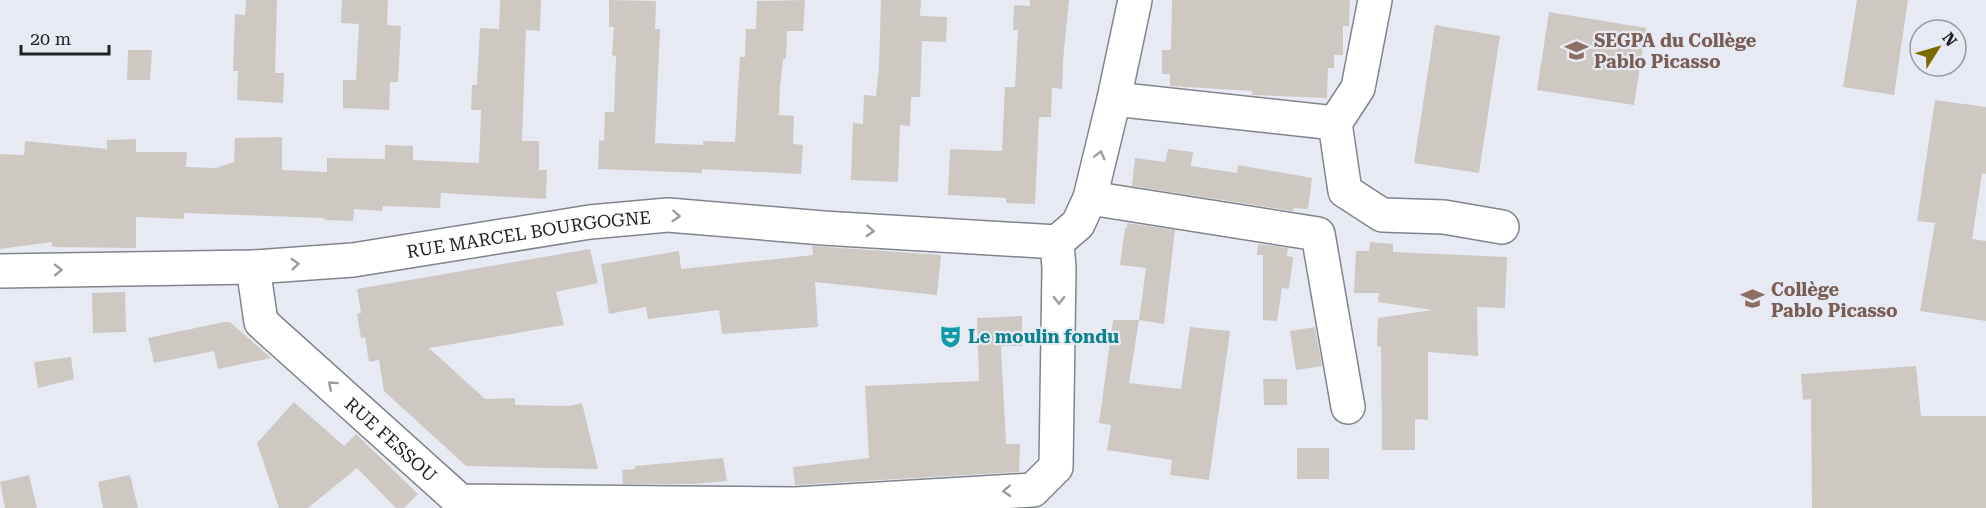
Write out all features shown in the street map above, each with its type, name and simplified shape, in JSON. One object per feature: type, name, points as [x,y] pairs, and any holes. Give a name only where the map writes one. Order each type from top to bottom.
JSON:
[{"type":"street","points":[[1057,242],[1078,224],[1090,198],[1135,0]]},
{"type":"street","points":[[1375,0],[1358,88],[1335,123],[1344,191],[1382,215],[1444,218],[1502,227]]},
{"type":"street","points":[[1114,99],[1335,123]]},
{"type":"street","points":[[1090,198],[1318,234],[1348,407]]},
{"type":"street","name":"RUE MARCEL BOURGOGNE","points":[[0,271],[253,267],[353,260],[590,222],[668,215],[823,228],[1057,242]]},
{"type":"street","name":"RUE FESSOU","points":[[253,267],[261,322],[460,501],[806,503],[1033,489],[1056,467],[1059,268],[1057,242]]},
{"type":"building","points":[[246,0],[277,0],[275,73],[284,73],[283,103],[237,100],[238,71],[233,71],[235,14],[245,15]]},
{"type":"building","points":[[342,0],[388,0],[387,25],[401,26],[398,82],[390,82],[389,110],[343,108],[343,80],[356,80],[359,24],[341,23]]},
{"type":"building","points":[[500,0],[541,0],[540,31],[526,30],[522,141],[539,141],[539,170],[547,170],[546,199],[441,193],[440,208],[383,206],[382,211],[354,209],[353,221],[184,213],[184,219],[136,217],[136,248],[52,247],[52,242],[0,249],[0,154],[24,155],[25,141],[107,149],[107,140],[136,139],[136,152],[187,152],[186,167],[216,168],[234,162],[235,138],[282,137],[282,170],[327,172],[327,158],[385,159],[385,145],[413,146],[413,160],[479,163],[481,110],[471,110],[472,85],[477,85],[480,28],[499,29]]},
{"type":"building","points":[[609,0],[656,1],[655,29],[660,29],[655,143],[703,145],[703,141],[735,142],[740,57],[745,57],[746,29],[756,29],[757,1],[805,0],[803,31],[787,31],[779,115],[794,116],[793,144],[803,145],[801,174],[702,169],[702,173],[598,169],[599,140],[604,141],[605,112],[614,112],[616,56],[612,55],[614,27],[609,27]]},
{"type":"building","points":[[881,0],[921,0],[920,16],[947,17],[946,42],[922,41],[920,97],[911,97],[910,126],[900,125],[898,182],[851,180],[853,123],[863,124],[864,95],[876,96]]},
{"type":"building","points":[[1030,0],[1069,0],[1062,89],[1052,88],[1051,117],[1039,117],[1035,204],[1006,203],[1006,198],[948,195],[950,149],[1002,151],[1005,87],[1015,87],[1018,30],[1013,30],[1014,5],[1030,6]]},
{"type":"building","points":[[1172,0],[1350,0],[1349,26],[1343,26],[1343,55],[1334,55],[1334,68],[1328,68],[1327,98],[1252,95],[1252,91],[1170,86],[1170,74],[1162,74],[1162,50],[1171,50]]},
{"type":"building","points":[[1857,0],[1908,0],[1894,95],[1843,87]]},
{"type":"building","points":[[1549,12],[1646,28],[1634,105],[1537,90]]},
{"type":"building","points":[[1435,25],[1500,36],[1479,173],[1414,163]]},
{"type":"building","points":[[128,50],[152,50],[150,80],[127,80]]},
{"type":"building","points":[[1935,100],[1986,107],[1986,174],[1982,173],[1972,239],[1986,241],[1986,321],[1920,311],[1935,223],[1917,221]]},
{"type":"building","points":[[1168,149],[1193,152],[1191,166],[1237,173],[1238,165],[1312,178],[1308,209],[1294,208],[1293,211],[1132,186],[1135,158],[1165,162]]},
{"type":"building","points":[[1127,223],[1175,230],[1164,324],[1139,320],[1146,268],[1120,265]]},
{"type":"building","points":[[1370,242],[1393,244],[1393,252],[1507,257],[1505,308],[1477,307],[1478,356],[1428,352],[1428,420],[1415,419],[1415,450],[1382,450],[1381,347],[1377,346],[1378,318],[1433,310],[1378,302],[1379,293],[1354,293],[1356,251],[1369,251]]},
{"type":"building","points":[[1258,244],[1288,248],[1287,256],[1293,257],[1289,289],[1282,288],[1277,321],[1263,320],[1263,255],[1257,255]]},
{"type":"building","points":[[812,246],[941,255],[937,295],[815,282],[818,327],[722,334],[719,310],[648,319],[646,307],[609,314],[601,264],[679,251],[681,269],[813,255]]},
{"type":"building","points":[[590,249],[598,283],[556,292],[564,325],[429,348],[485,399],[515,398],[515,405],[570,406],[582,403],[598,469],[466,466],[384,391],[379,360],[369,362],[365,337],[361,338],[357,314],[361,313],[357,289]]},
{"type":"building","points":[[125,292],[126,332],[93,333],[92,293]]},
{"type":"building","points":[[1022,316],[1022,346],[1001,346],[1006,444],[1020,444],[1019,472],[795,485],[793,467],[869,458],[865,386],[979,381],[977,318]]},
{"type":"building","points":[[1113,320],[1139,320],[1129,383],[1181,389],[1190,327],[1230,331],[1209,480],[1170,475],[1172,460],[1107,450],[1111,425],[1099,423]]},
{"type":"building","points":[[230,322],[271,358],[218,369],[214,351],[154,363],[148,338]]},
{"type":"building","points":[[1315,327],[1322,366],[1296,370],[1290,331]]},
{"type":"building","points":[[71,357],[74,379],[38,388],[34,362]]},
{"type":"building","points":[[1916,366],[1921,416],[1986,416],[1986,508],[1812,508],[1811,399],[1803,400],[1801,374]]},
{"type":"building","points":[[1263,379],[1287,379],[1287,405],[1264,405]]},
{"type":"building","points":[[294,402],[344,446],[356,434],[418,494],[404,508],[396,508],[357,468],[308,508],[279,508],[257,443]]},
{"type":"building","points":[[1297,448],[1329,448],[1329,479],[1297,479]]},
{"type":"building","points":[[723,458],[727,481],[693,484],[623,484],[622,470],[635,469],[635,466]]},
{"type":"building","points":[[29,475],[37,508],[5,508],[0,482]]},
{"type":"building","points":[[130,475],[138,508],[103,508],[98,482]]},
{"type":"place","name":"SEGPA du Collège Pablo Picasso","points":[[1576,50]]},
{"type":"place","name":"Collège Pablo Picasso","points":[[1753,299]]},
{"type":"place","name":"Le moulin fondu","points":[[950,336]]}]
